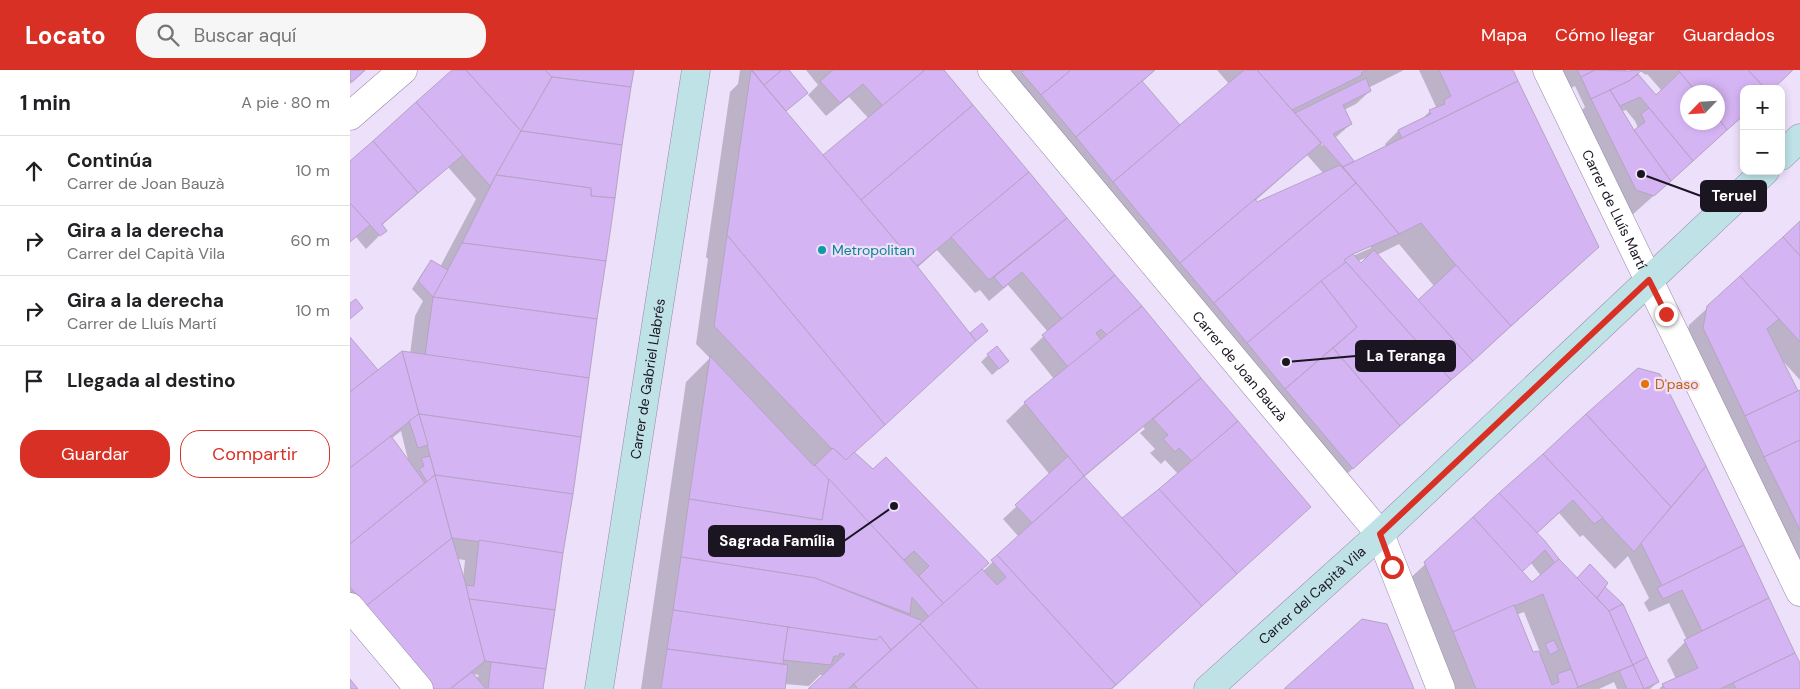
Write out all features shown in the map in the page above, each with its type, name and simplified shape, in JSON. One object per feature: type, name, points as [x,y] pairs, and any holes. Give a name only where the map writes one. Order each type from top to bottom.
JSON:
[{"type":"street","points":[[350,116],[403,70]]},
{"type":"street","name":"Carrer de Gabriel Llabrés","points":[[598,689],[696,70]]},
{"type":"street","name":"Carrer de Joan Bauzà","points":[[992,70],[1380,534],[1441,689]]},
{"type":"street","name":"Carrer de Lluís Martí","points":[[1547,70],[1800,592]]},
{"type":"street","points":[[1785,152],[1800,138]]},
{"type":"street","name":"Carrer del Capità Vila","points":[[1208,689],[1380,534],[1761,175]]},
{"type":"street","points":[[350,607],[420,689]]},
{"type":"building","points":[[350,70],[365,70],[352,82]]},
{"type":"building","points":[[452,70],[466,70],[521,131],[490,186],[416,102]]},
{"type":"building","points":[[466,70],[545,70],[552,77],[521,131]]},
{"type":"building","points":[[545,70],[634,70],[631,87],[552,77]]},
{"type":"building","name":"Metropolitan","points":[[751,70],[917,266],[976,341],[885,425],[727,235]]},
{"type":"building","points":[[752,70],[782,70],[764,85]]},
{"type":"building","points":[[782,70],[789,70],[808,93],[786,111],[764,85]]},
{"type":"building","points":[[833,70],[925,70],[883,106],[863,84],[840,103],[820,81]]},
{"type":"building","points":[[925,70],[944,70],[973,105],[861,200],[823,155]]},
{"type":"building","points":[[1024,70],[1071,70],[1041,95],[1021,72]]},
{"type":"building","points":[[1071,70],[1155,70],[1076,137],[1041,95]]},
{"type":"building","points":[[1244,70],[1257,70],[1321,143],[1180,263],[1113,182]]},
{"type":"building","points":[[1257,70],[1367,70],[1361,73],[1362,75],[1292,110]]},
{"type":"building","points":[[1439,70],[1513,70],[1518,81],[1402,138],[1398,130],[1431,114],[1429,110],[1445,104],[1444,100],[1451,96]]},
{"type":"building","points":[[1577,70],[1595,70],[1581,77]]},
{"type":"building","points":[[1595,70],[1642,70],[1629,81],[1591,99],[1581,77]]},
{"type":"building","points":[[1678,70],[1748,70],[1762,85],[1740,85],[1740,119],[1727,130],[1725,127],[1725,85],[1690,85]]},
{"type":"building","points":[[1748,70],[1793,70],[1777,85],[1762,85]]},
{"type":"building","points":[[1680,72],[1690,85],[1680,85],[1680,130],[1725,130],[1725,127],[1727,130],[1693,161],[1640,97],[1620,106],[1610,90],[1629,81],[1638,74],[1656,95]]},
{"type":"building","points":[[552,77],[631,87],[622,145],[521,131]]},
{"type":"building","points":[[1366,78],[1371,91],[1343,105],[1352,124],[1333,134],[1354,161],[1343,167],[1295,113]]},
{"type":"building","points":[[1142,81],[1180,125],[1113,182],[1076,137]]},
{"type":"building","points":[[1518,81],[1599,247],[1511,326],[1464,275],[1421,223],[1399,234],[1343,167]]},
{"type":"building","points":[[1610,90],[1634,130],[1671,181],[1654,196],[1636,190],[1591,99]]},
{"type":"building","points":[[416,102],[463,155],[418,193],[373,141]]},
{"type":"building","points":[[973,105],[1029,172],[917,266],[861,200]]},
{"type":"building","points":[[1649,108],[1693,161],[1671,181],[1634,130],[1645,122],[1641,114]]},
{"type":"building","points":[[521,131],[622,145],[615,198],[591,196],[591,188],[496,175]]},
{"type":"building","points":[[373,141],[418,193],[382,224],[387,231],[380,236],[350,203],[350,161]]},
{"type":"building","points":[[1340,165],[1356,183],[1214,303],[1180,263],[1255,199],[1257,202]]},
{"type":"building","points":[[1029,172],[1067,218],[989,280],[951,237]]},
{"type":"building","points":[[496,175],[591,188],[591,196],[615,198],[606,261],[462,243]]},
{"type":"building","points":[[1356,183],[1399,234],[1353,254],[1344,260],[1346,262],[1247,343],[1214,303]]},
{"type":"building","points":[[350,203],[370,225],[350,242]]},
{"type":"building","points":[[1067,218],[1115,275],[1062,319],[1022,272],[1003,288],[994,277]]},
{"type":"building","points":[[1800,221],[1800,256],[1783,237]]},
{"type":"building","points":[[727,235],[885,425],[846,460],[832,449],[714,326]]},
{"type":"building","points":[[1783,237],[1800,256],[1800,342],[1740,276]]},
{"type":"building","points":[[462,243],[606,261],[597,319],[433,297]]},
{"type":"building","points":[[1374,250],[1473,361],[1451,380],[1344,260],[1353,254],[1361,263]]},
{"type":"building","points":[[431,260],[448,270],[433,297],[418,281]]},
{"type":"building","points":[[1346,262],[1451,380],[1400,426],[1333,348],[1357,327],[1321,281]]},
{"type":"building","points":[[1456,265],[1511,326],[1473,361],[1418,300]]},
{"type":"building","points":[[1115,275],[1142,306],[1107,335],[1101,329],[1096,333],[1101,340],[1068,367],[1042,335]]},
{"type":"building","points":[[1740,276],[1779,319],[1767,329],[1798,391],[1745,416],[1703,328],[1707,306]]},
{"type":"building","points":[[1321,281],[1357,327],[1285,389],[1247,343]]},
{"type":"building","points":[[433,297],[597,319],[589,378],[425,355]]},
{"type":"building","points":[[356,299],[363,308],[350,319],[350,303]]},
{"type":"building","points":[[1142,306],[1201,378],[1084,476],[1024,402]]},
{"type":"building","points":[[982,323],[988,331],[976,341],[970,333]]},
{"type":"building","points":[[350,337],[378,370],[350,392]]},
{"type":"building","points":[[997,346],[1009,361],[999,369],[987,354]]},
{"type":"building","points":[[1333,348],[1400,426],[1353,469],[1285,389]]},
{"type":"building","points":[[402,351],[589,378],[581,437],[419,414]]},
{"type":"building","points":[[402,351],[419,414],[350,468],[350,392]]},
{"type":"building","points":[[710,356],[814,466],[829,479],[822,520],[689,499]]},
{"type":"building","points":[[1638,368],[1660,374],[1706,466],[1671,507],[1586,414]]},
{"type":"building","points":[[1201,378],[1238,421],[1192,461],[1179,448],[1175,452],[1163,439],[1168,435],[1153,419]]},
{"type":"building","points":[[1800,390],[1800,440],[1764,457],[1745,416]]},
{"type":"building","points":[[419,414],[581,437],[573,494],[435,475]]},
{"type":"building","points":[[419,414],[428,445],[418,448],[409,421]]},
{"type":"building","points":[[1586,414],[1671,507],[1634,552],[1543,454]]},
{"type":"building","points":[[1238,421],[1311,507],[1237,574],[1159,489]]},
{"type":"building","points":[[391,436],[425,483],[350,544],[350,468]]},
{"type":"building","points":[[1800,440],[1800,530],[1764,457]]},
{"type":"building","points":[[833,448],[846,460],[854,452],[873,469],[886,457],[989,563],[944,604],[919,576],[929,566],[914,551],[904,560],[815,465]]},
{"type":"building","points":[[1543,454],[1603,518],[1594,524],[1573,500],[1537,533],[1499,493]]},
{"type":"building","points":[[430,456],[435,475],[427,482],[419,469],[424,466],[421,458]]},
{"type":"building","points":[[1068,456],[1084,476],[1032,523],[1015,505]]},
{"type":"building","points":[[1706,466],[1744,545],[1662,586],[1641,543]]},
{"type":"building","points":[[435,475],[452,538],[366,606],[350,587],[350,544]]},
{"type":"building","points":[[435,475],[573,494],[563,553],[452,538]]},
{"type":"building","points":[[1084,476],[1202,606],[1116,685],[997,555]]},
{"type":"building","points":[[829,479],[944,604],[929,617],[912,597],[910,614],[815,578],[681,557],[689,499],[822,520]]},
{"type":"building","points":[[1159,489],[1237,574],[1202,606],[1122,518]]},
{"type":"building","points":[[1499,493],[1545,541],[1559,559],[1555,563],[1545,550],[1522,572],[1473,517]]},
{"type":"building","points":[[1473,517],[1532,582],[1559,559],[1609,611],[1633,665],[1578,687],[1543,594],[1453,632],[1424,562]]},
{"type":"building","points":[[452,538],[485,661],[450,689],[432,689],[366,606]]},
{"type":"building","points":[[479,540],[563,553],[555,610],[469,599],[466,585],[474,586]]},
{"type":"building","points":[[1744,545],[1769,598],[1702,631],[1682,590],[1663,599],[1657,588]]},
{"type":"building","points":[[997,555],[1116,685],[1111,689],[978,689],[920,624],[982,569],[997,585],[1006,577],[991,560]]},
{"type":"building","points":[[681,557],[815,578],[923,621],[891,650],[880,636],[876,640],[673,610]]},
{"type":"building","points":[[1590,564],[1608,583],[1597,598],[1577,578]]},
{"type":"building","points":[[1605,587],[1623,604],[1609,611],[1597,598]]},
{"type":"building","points":[[1769,598],[1795,653],[1720,689],[1665,689],[1662,684],[1698,668],[1684,640]]},
{"type":"building","points":[[469,599],[555,610],[546,669],[485,661]]},
{"type":"building","points":[[1623,604],[1647,657],[1633,665],[1609,611]]},
{"type":"building","points":[[1514,605],[1533,652],[1539,651],[1552,685],[1559,682],[1557,674],[1571,669],[1578,687],[1575,689],[1476,689],[1453,632]]},
{"type":"building","points":[[673,610],[788,627],[783,664],[667,649]]},
{"type":"building","points":[[1362,619],[1387,624],[1414,689],[1284,689]]},
{"type":"building","points":[[920,624],[978,689],[858,689],[854,684]]},
{"type":"building","points":[[788,627],[876,640],[880,636],[891,650],[848,689],[808,689],[845,654],[840,653],[839,656],[834,656],[831,665],[783,660]]},
{"type":"building","points":[[1554,640],[1559,650],[1550,655],[1545,644]]},
{"type":"building","points":[[667,649],[788,665],[785,689],[661,689]]},
{"type":"building","points":[[1795,653],[1800,663],[1800,689],[1736,689],[1733,683]]},
{"type":"building","points":[[1647,657],[1659,682],[1644,689],[1633,665]]},
{"type":"building","points":[[491,662],[546,669],[543,689],[488,689]]},
{"type":"building","points":[[1633,665],[1644,689],[1627,689],[1619,671]]},
{"type":"building","points":[[472,672],[486,689],[450,689]]},
{"type":"building","points":[[350,679],[358,689],[350,689]]},
{"type":"place","name":"Teruel","points":[[1641,174]]},
{"type":"place","name":"Metropolitan","points":[[822,250]]},
{"type":"place","name":"La Teranga","points":[[1286,362]]},
{"type":"place","name":"D'paso","points":[[1645,384]]},
{"type":"place","name":"Sagrada Família","points":[[894,506]]},
{"type":"route","points":[[1392,567],[1380,534],[1649,280],[1666,314]]}]
